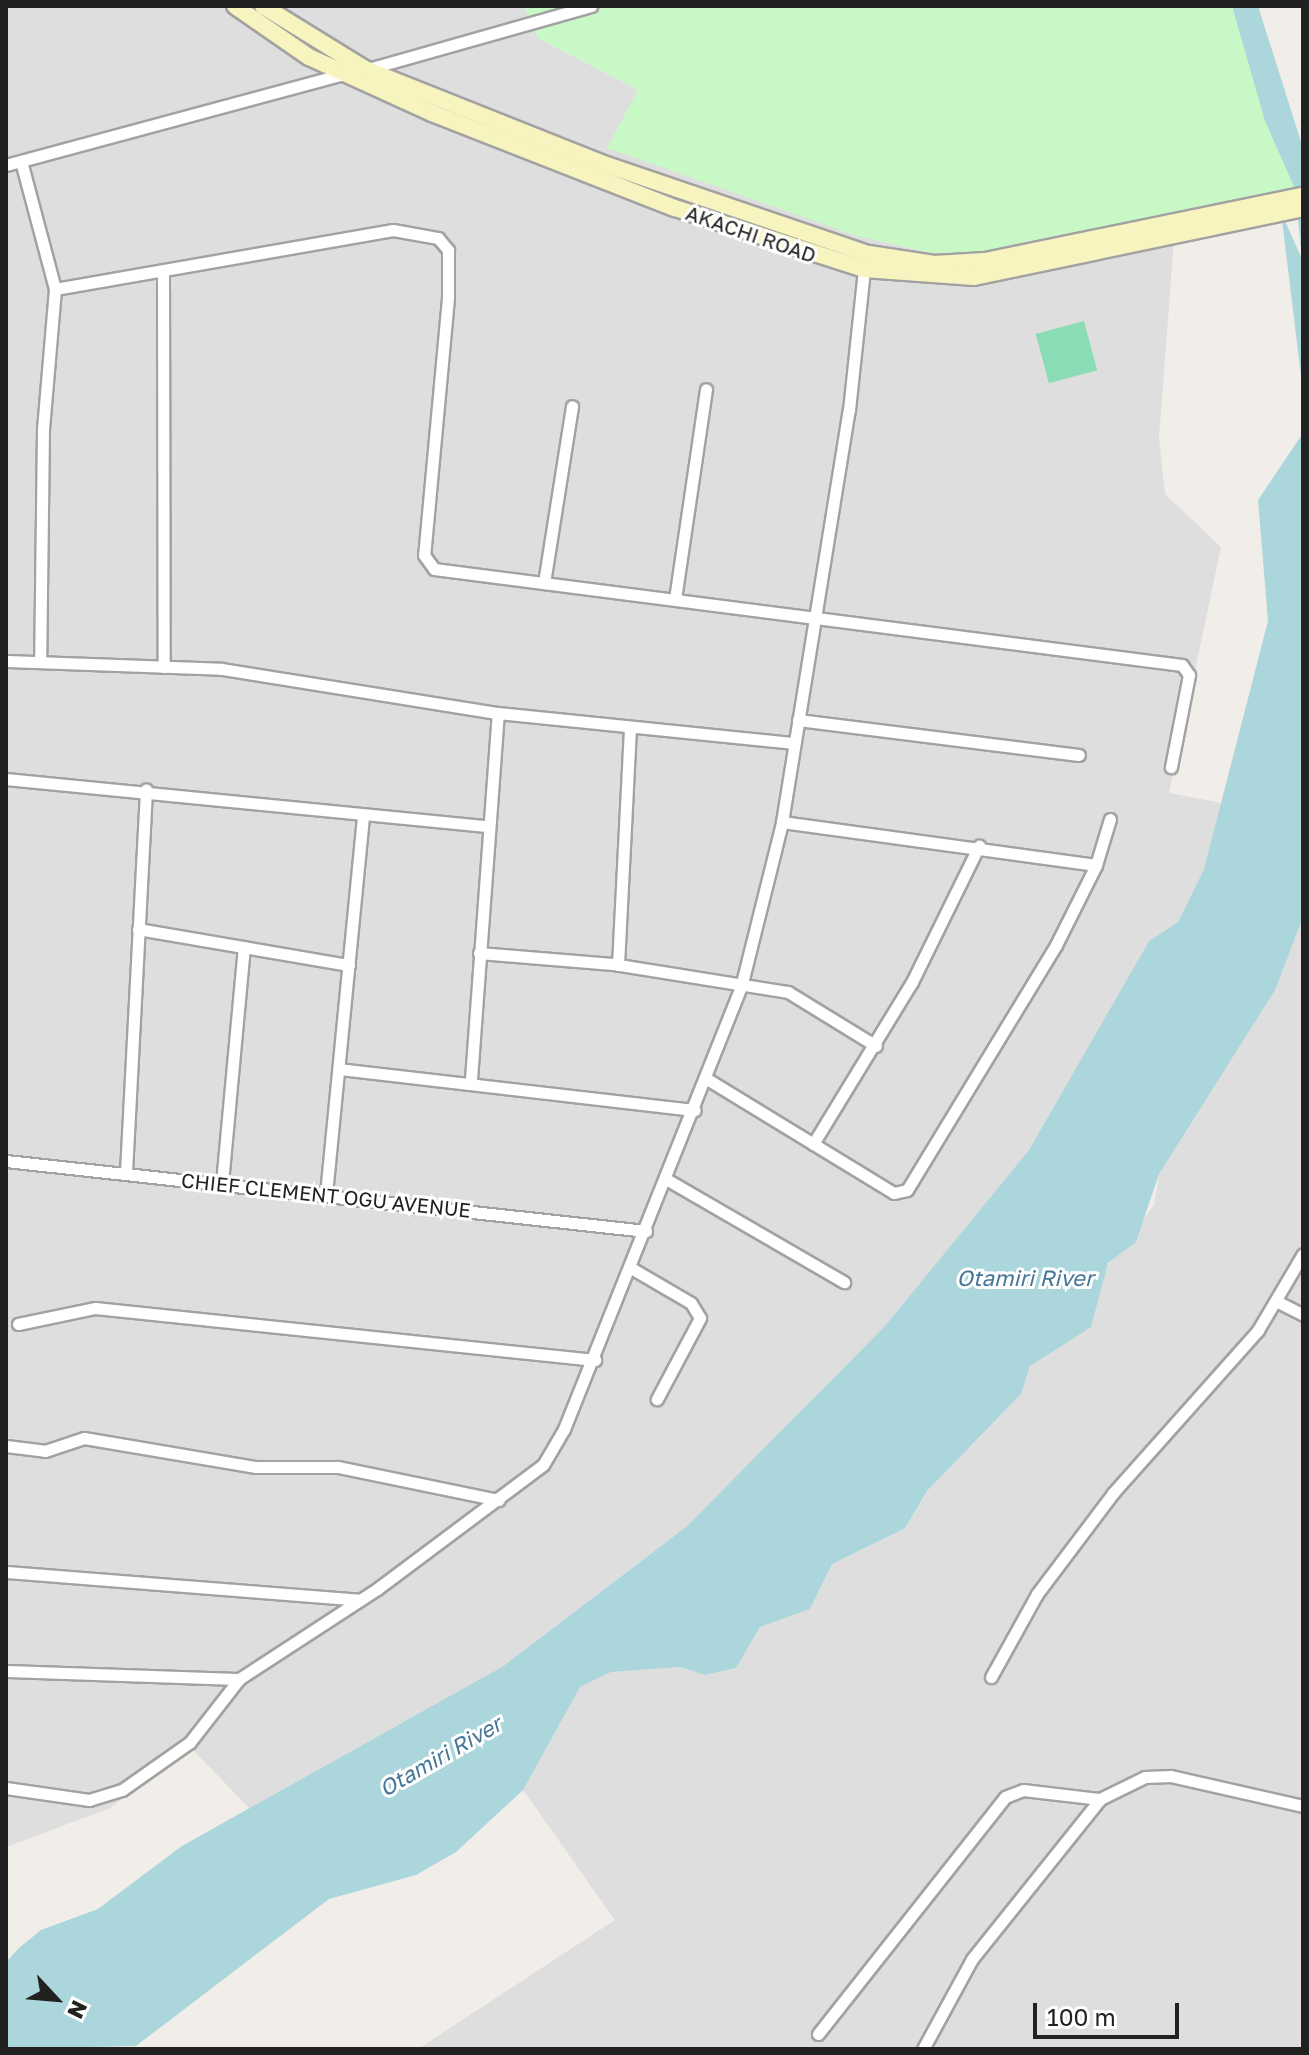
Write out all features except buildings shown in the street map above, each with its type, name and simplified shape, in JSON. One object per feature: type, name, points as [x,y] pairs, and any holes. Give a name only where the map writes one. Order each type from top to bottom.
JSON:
[{"type":"main road","name":"AKACHI ROAD","points":[[235,6],[344,74],[675,208],[864,269],[974,277],[1279,206],[1303,196]]},
{"type":"main road","name":"AKACHI ROAD","points":[[263,6],[365,69],[830,245],[904,260],[985,261],[1279,206],[1303,208]]},
{"type":"street","points":[[6,165],[591,6]]},
{"type":"street","points":[[21,161],[55,289],[43,429],[40,661]]},
{"type":"street","points":[[55,289],[393,230],[438,238],[448,250],[448,298],[424,555],[434,569],[1188,668],[1171,767]]},
{"type":"street","points":[[6,1788],[89,1800],[122,1790],[190,1742],[239,1679],[360,1600],[543,1465],[595,1360],[742,983],[782,822],[815,618],[864,269]]},
{"type":"street","points":[[163,271],[164,667]]},
{"type":"street","points":[[675,599],[706,389]]},
{"type":"street","points":[[544,583],[572,406]]},
{"type":"street","points":[[6,661],[164,667],[305,680],[498,713],[630,730],[794,743]]},
{"type":"street","points":[[471,1079],[498,713]]},
{"type":"street","points":[[798,720],[1079,755]]},
{"type":"street","points":[[618,965],[630,730]]},
{"type":"street","points":[[6,779],[146,790],[363,817],[489,826]]},
{"type":"street","points":[[126,1172],[146,790]]},
{"type":"street","points":[[326,1194],[363,817]]},
{"type":"street","points":[[707,1079],[894,1193],[907,1190],[1096,865],[1110,819]]},
{"type":"street","points":[[782,822],[979,846],[1096,865]]},
{"type":"street","points":[[813,1144],[876,1046],[979,846]]},
{"type":"street","points":[[138,929],[349,965]]},
{"type":"street","points":[[222,1183],[244,947]]},
{"type":"street","points":[[479,953],[618,965],[788,992],[876,1046]]},
{"type":"street","points":[[339,1069],[471,1079],[695,1110]]},
{"type":"street","name":"CHIEF CLEMENT OGU AVENUE","points":[[6,1161],[646,1231]]},
{"type":"street","points":[[666,1179],[844,1282]]},
{"type":"street","points":[[991,1677],[1037,1594],[1113,1493],[1278,1302],[1303,1254]]},
{"type":"street","points":[[631,1268],[691,1303],[700,1318],[657,1399]]},
{"type":"street","points":[[1278,1302],[1303,1315]]},
{"type":"street","points":[[18,1324],[95,1308],[595,1360]]},
{"type":"street","points":[[6,1446],[45,1451],[84,1438],[255,1467],[338,1467],[499,1500]]},
{"type":"street","points":[[6,1572],[360,1600]]},
{"type":"street","points":[[6,1671],[239,1679]]},
{"type":"street","points":[[923,2049],[972,1959],[1100,1799],[1145,1777],[1171,1776],[1303,1806]]},
{"type":"street","points":[[818,2034],[1005,1797],[1023,1790],[1100,1799]]},
{"type":"shaded area","points":[[6,6],[524,6],[538,38],[638,90],[608,149],[991,252],[1176,213],[1159,438],[1165,494],[1221,547],[1169,793],[1222,803],[1204,869],[1178,922],[1149,941],[1029,1150],[884,1327],[686,1527],[502,1667],[252,1811],[191,1748],[110,1808],[6,1847]]},
{"type":"shaded area","points":[[1303,917],[1303,2049],[418,2049],[615,1920],[523,1790],[524,1777],[580,1687],[611,1672],[680,1667],[705,1675],[736,1668],[760,1627],[810,1609],[832,1564],[863,1538],[905,1528],[927,1491],[1021,1394],[1030,1366],[1154,1205],[1159,1174]]},
{"type":"green space","points":[[524,6],[1232,6],[1265,121],[1295,189],[991,252],[931,253],[857,236],[607,148],[638,90],[538,38]]},
{"type":"green space","points":[[1084,321],[1097,370],[1049,383],[1036,334]]},
{"type":"water","points":[[1232,6],[1258,6],[1303,148],[1303,392],[1281,212],[1302,259],[1295,189],[1265,121]]},
{"type":"water","name":"Otamiri River","points":[[1303,433],[1303,917],[1275,990],[1159,1174],[1136,1242],[1108,1263],[1091,1327],[1030,1366],[1021,1394],[927,1491],[905,1528],[832,1564],[810,1609],[760,1627],[736,1668],[705,1675],[680,1667],[611,1672],[580,1687],[523,1790],[456,1852],[416,1875],[329,1899],[136,2046],[6,2049],[6,1962],[19,1948],[41,1930],[98,1909],[182,1846],[502,1667],[686,1527],[884,1327],[1029,1150],[1149,941],[1178,922],[1204,869],[1268,621],[1258,500]]}]
